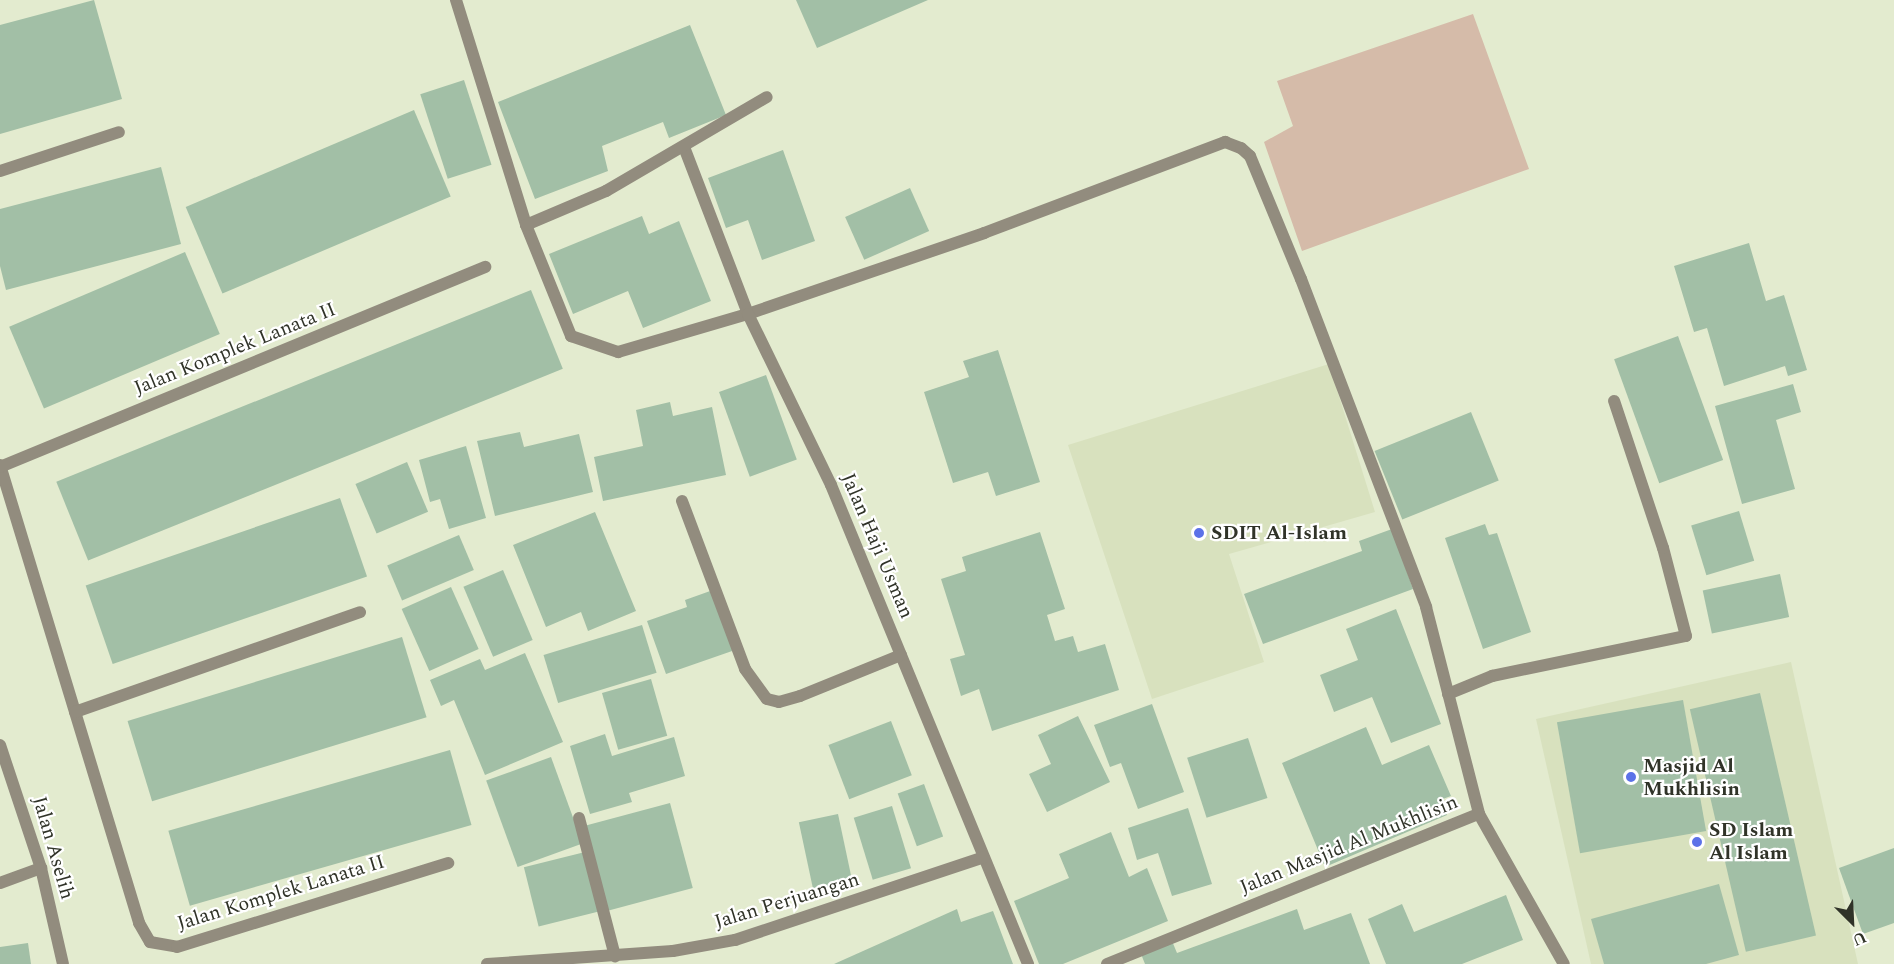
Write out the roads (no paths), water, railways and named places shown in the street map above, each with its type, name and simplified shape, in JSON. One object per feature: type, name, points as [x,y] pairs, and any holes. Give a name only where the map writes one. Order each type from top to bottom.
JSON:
[{"type":"street","points":[[456,0],[526,225],[572,336],[618,352],[748,314],[984,233],[1225,142],[1235,144],[1250,156],[1301,279],[1426,607],[1479,814]]},
{"type":"street","points":[[526,225],[606,191],[767,97]]},
{"type":"street","points":[[0,171],[119,132]]},
{"type":"street","name":"Jalan Haji Usman","points":[[684,147],[748,314],[831,485],[1028,964]]},
{"type":"street","name":"Jalan Komplek Lanata II","points":[[448,863],[177,947],[150,942],[139,923],[0,466],[485,267]]},
{"type":"street","points":[[1448,694],[1492,676],[1686,636],[1663,548],[1614,401]]},
{"type":"street","points":[[682,501],[745,669],[767,699],[779,702],[800,696],[901,655]]},
{"type":"street","points":[[75,712],[360,612]]},
{"type":"street","name":"Jalan Aselih","points":[[0,745],[41,868],[63,964]]},
{"type":"street","name":"Jalan Masjid Al Mukhlisin","points":[[1107,964],[1479,814],[1564,964]]},
{"type":"street","points":[[579,818],[615,956]]},
{"type":"street","name":"Jalan Perjuangan","points":[[487,964],[615,956],[735,940],[984,857]]},
{"type":"street","points":[[0,883],[41,868]]},
{"type":"place","name":"SDIT Al-Islam","points":[[1199,533]]},
{"type":"place","name":"Masjid Al Mukhlisin","points":[[1631,777]]},
{"type":"place","name":"SD Islam Al Islam","points":[[1697,842]]}]
